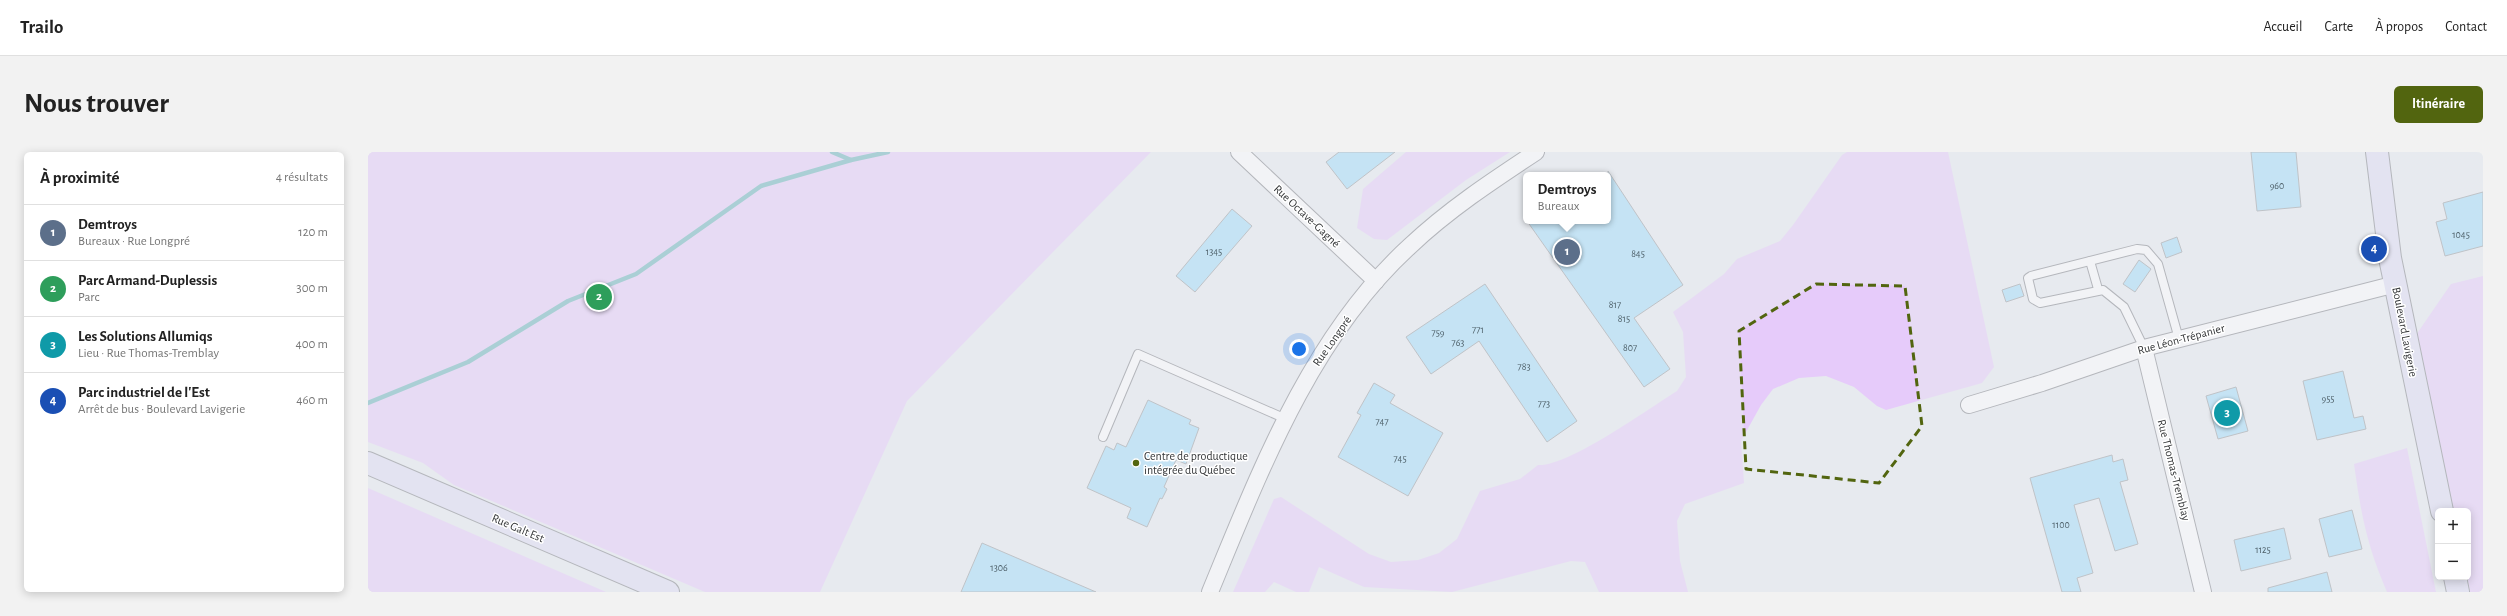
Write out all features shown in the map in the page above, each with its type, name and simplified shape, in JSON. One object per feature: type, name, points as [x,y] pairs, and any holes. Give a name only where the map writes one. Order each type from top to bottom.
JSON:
[{"type":"street","name":"Rue Octave-Gagné","points":[[1239,152],[1376,281]]},
{"type":"street","name":"Rue Longpré","points":[[1210,592],[1266,457],[1317,360],[1376,281],[1409,246],[1468,197],[1536,152]]},
{"type":"street","name":"Boulevard Lavigerie","points":[[2377,152],[2383,212],[2396,284],[2441,508]]},
{"type":"street","name":"Rue Léon-Trépanier","points":[[1969,405],[2042,383],[2144,348],[2396,284]]},
{"type":"street","name":"Rue Thomas-Tremblay","points":[[2144,348],[2203,592]]},
{"type":"street","name":"Rue Galt Est","points":[[368,463],[668,592]]},
{"type":"street","points":[[2456,580],[2458,592]]},
{"type":"lane","points":[[2144,348],[2121,303],[2103,290],[2098,289],[2040,303],[2033,299],[2029,282],[2032,276],[2137,249],[2146,250],[2158,264],[2179,339]]},
{"type":"lane","points":[[2090,261],[2098,289]]},
{"type":"lane","points":[[1103,436],[1138,354],[1286,419]]},
{"type":"highlighted area","points":[[1816,284],[1905,286],[1922,426],[1879,483],[1746,469],[1739,331]]},
{"type":"shaded area","points":[[368,152],[1151,152],[907,401],[820,592],[705,592],[454,485],[423,463],[368,442]]},
{"type":"shaded area","points":[[1406,152],[1510,152],[1466,180],[1387,240],[1374,239],[1357,228],[1363,189]]},
{"type":"shaded area","points":[[1847,152],[1948,152],[1994,367],[1982,383],[1886,410],[1877,406],[1854,387],[1826,376],[1799,378],[1773,389],[1761,405],[1741,441],[1744,483],[1685,504],[1677,521],[1680,561],[1688,592],[1599,592],[1585,562],[1571,561],[1452,592],[1364,587],[1319,567],[1309,592],[1296,592],[1274,582],[1265,592],[1233,592],[1274,499],[1281,497],[1369,554],[1391,562],[1418,560],[1439,553],[1457,539],[1480,491],[1520,479],[1538,465],[1551,463],[1568,457],[1588,447],[1608,436],[1677,391],[1686,377],[1683,332],[1673,312],[1724,274],[1737,259],[1780,241],[1842,155]]},
{"type":"shaded area","points":[[2483,276],[2483,592],[2470,592],[2468,580],[2471,580],[2471,508],[2452,508],[2416,335],[2451,284]]},
{"type":"shaded area","points":[[2407,448],[2436,592],[2387,592],[2374,560],[2362,514],[2354,464]]},
{"type":"shaded area","points":[[368,488],[606,592],[368,592]]},
{"type":"building","points":[[1339,152],[1395,152],[1347,189],[1326,162]]},
{"type":"building","points":[[2251,152],[2296,152],[2301,207],[2257,211]]},
{"type":"building","points":[[1611,176],[1683,285],[1634,318],[1670,369],[1644,387],[1529,224],[1611,224]]},
{"type":"building","points":[[2483,192],[2483,246],[2445,256],[2436,222],[2447,219],[2443,203]]},
{"type":"building","points":[[1232,209],[1252,226],[1195,292],[1176,276]]},
{"type":"building","points":[[2177,237],[2182,252],[2166,258],[2161,243]]},
{"type":"building","points":[[2139,260],[2151,269],[2135,292],[2123,284]]},
{"type":"building","points":[[1485,284],[1577,421],[1547,442],[1479,341],[1431,374],[1406,337]]},
{"type":"building","points":[[2020,284],[2024,296],[2006,302],[2002,290]]},
{"type":"building","points":[[2343,371],[2354,418],[2363,416],[2366,429],[2317,440],[2303,381]]},
{"type":"building","points":[[1374,383],[1395,395],[1390,403],[1443,433],[1408,496],[1338,457],[1361,415],[1357,413]]},
{"type":"building","points":[[2236,387],[2248,431],[2218,439],[2206,396]]},
{"type":"building","name":"Centre de productique intégrée du Québec","points":[[1148,400],[1191,420],[1189,424],[1199,428],[1186,464],[1176,460],[1164,487],[1167,489],[1162,499],[1160,498],[1147,527],[1127,518],[1131,508],[1087,488],[1106,446],[1114,450],[1117,443],[1126,447]]},
{"type":"building","points":[[2112,455],[2113,462],[2123,459],[2128,480],[2120,482],[2138,544],[2115,551],[2099,498],[2074,505],[2093,573],[2077,578],[2081,592],[2062,592],[2030,478]]},
{"type":"building","points":[[2352,510],[2362,549],[2329,557],[2319,519]]},
{"type":"building","points":[[2284,528],[2291,559],[2241,571],[2234,540]]},
{"type":"building","points":[[982,543],[1096,592],[961,592]]},
{"type":"building","points":[[2327,572],[2332,592],[2268,592],[2268,588]]},
{"type":"waterway","points":[[832,152],[851,160]]},
{"type":"waterway","points":[[368,403],[468,362],[568,301],[636,274],[761,186],[851,160],[888,152]]},
{"type":"place","name":"Parc industriel de l'Est","points":[[2374,249]]},
{"type":"place","name":"Demtroys","points":[[1567,252]]},
{"type":"place","name":"Parc Armand-Duplessis","points":[[599,297]]},
{"type":"place","name":"Les Solutions Allumiqs","points":[[2227,413]]},
{"type":"place","name":"Centre de productique intégrée du Québec","points":[[1136,463]]}]
